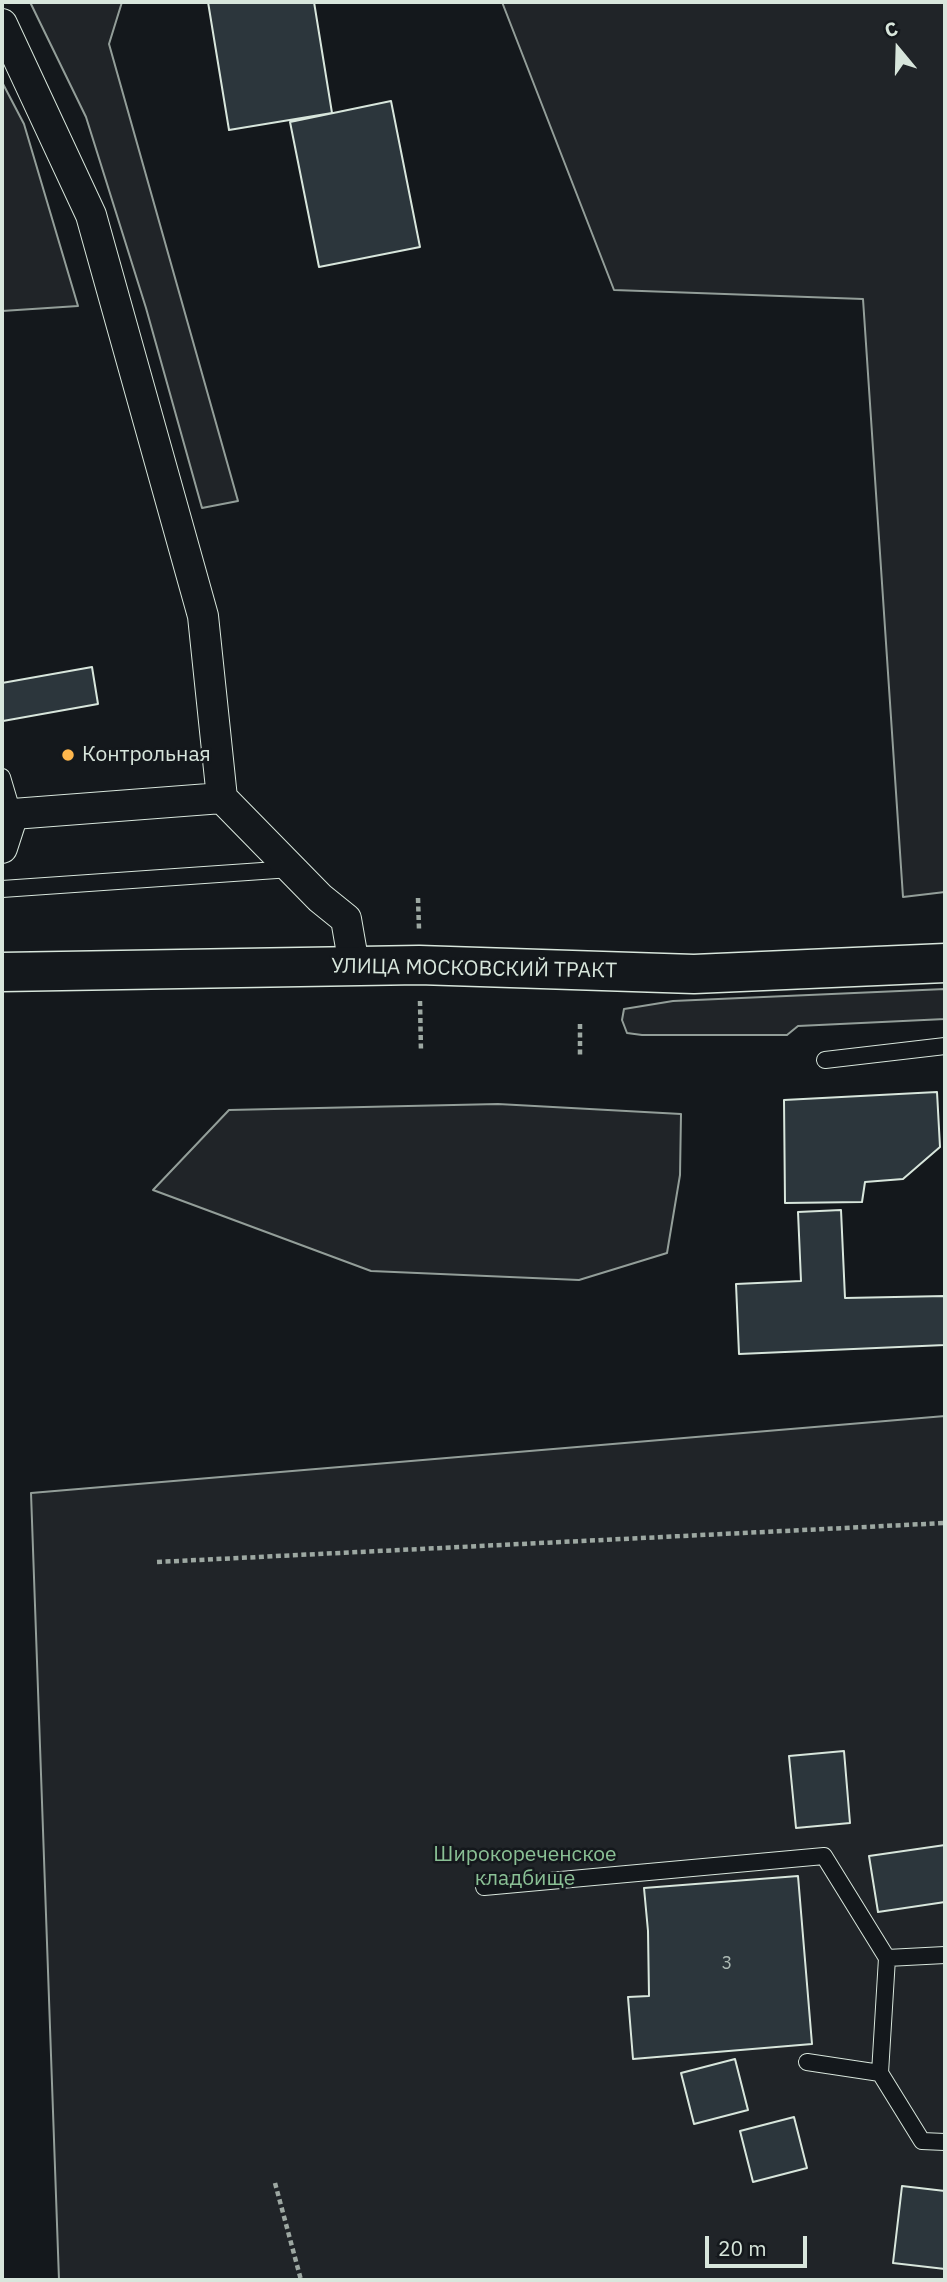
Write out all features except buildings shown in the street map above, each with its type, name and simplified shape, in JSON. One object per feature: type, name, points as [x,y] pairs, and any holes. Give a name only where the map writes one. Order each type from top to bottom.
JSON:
[{"type":"main road","name":"УЛИЦА МОСКОВСКИЙ ТРАКТ","points":[[2,972],[354,965],[694,974],[945,963]]},
{"type":"street","points":[[2,24],[95,228],[203,616],[222,798],[320,898],[346,919],[354,965]]},
{"type":"street","points":[[2,848],[13,814],[222,798]]},
{"type":"lane","points":[[2,777],[13,814]]},
{"type":"lane","points":[[2,889],[291,869]]},
{"type":"lane","points":[[825,1060],[945,1046]]},
{"type":"lane","points":[[484,1887],[824,1856],[887,1958],[880,2073],[922,2141],[945,2142]]},
{"type":"lane","points":[[887,1958],[945,1955]]},
{"type":"lane","points":[[807,2062],[880,2073]]},
{"type":"path","points":[[580,1024],[580,1055]]},
{"type":"path","points":[[156,1562],[945,1523]]},
{"type":"path","points":[[275,2183],[301,2280]]},
{"type":"green space","points":[[30,2],[122,2],[109,44],[238,501],[202,508],[146,308],[86,117]]},
{"type":"green space","points":[[502,2],[945,2],[945,892],[903,897],[863,299],[614,290]]},
{"type":"green space","points":[[2,82],[24,124],[78,306],[2,311]]},
{"type":"green space","points":[[945,989],[945,1019],[798,1026],[787,1035],[642,1035],[627,1033],[622,1020],[624,1009],[673,1001]]},
{"type":"green space","points":[[498,1104],[681,1114],[680,1175],[667,1253],[579,1280],[371,1271],[153,1190],[229,1110]]},
{"type":"green space","name":"Широкореченское кладбище","points":[[945,1416],[945,2280],[59,2280],[31,1493]]},
{"type":"place","name":"Контрольная","points":[[68,755]]}]
